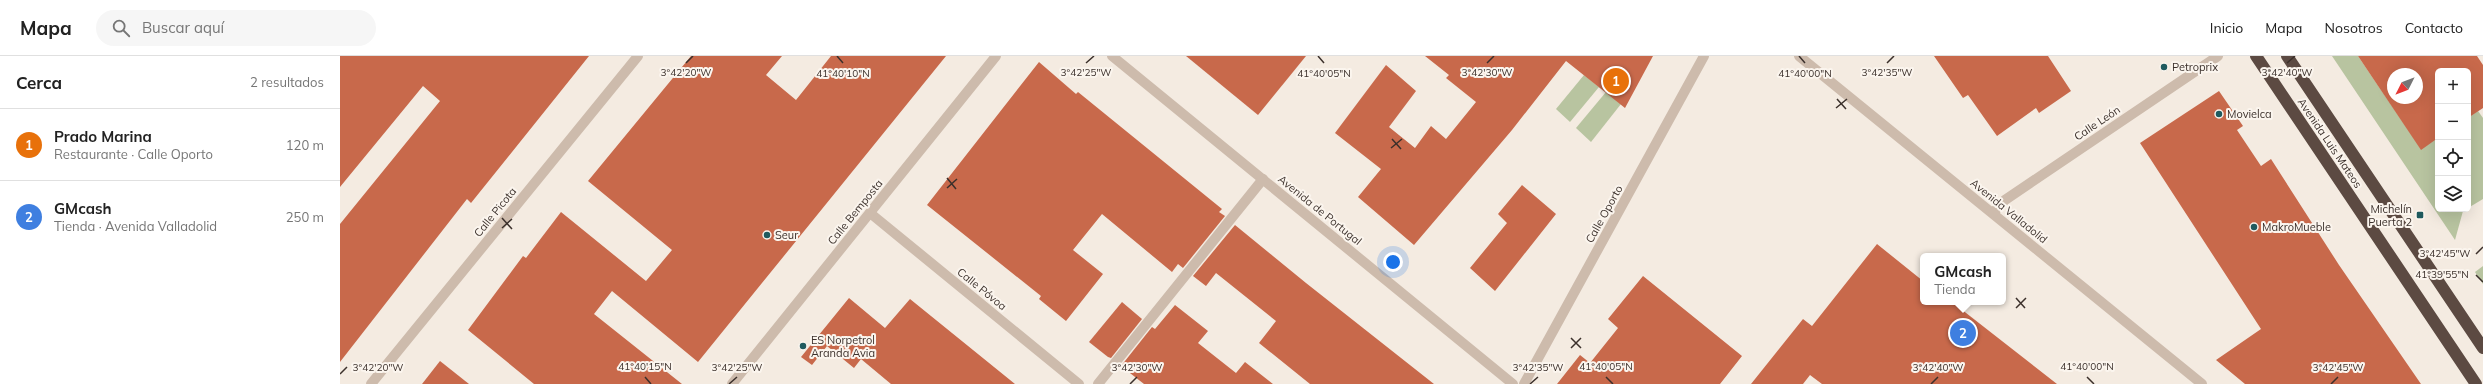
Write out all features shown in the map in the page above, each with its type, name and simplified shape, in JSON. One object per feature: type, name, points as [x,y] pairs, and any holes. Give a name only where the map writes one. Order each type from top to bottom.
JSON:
[{"type":"highway","name":"Avenida Luis Mateos","points":[[2256,56],[2476,384]]},
{"type":"highway","name":"Avenida Luis Mateos","points":[[2286,56],[2483,348]]},
{"type":"street","name":"Calle Picota","points":[[371,384],[638,56]]},
{"type":"street","name":"Calle Bemposta","points":[[732,384],[996,56]]},
{"type":"street","name":"Avenida de Portugal","points":[[1112,56],[1513,384]]},
{"type":"street","name":"Calle Oporto","points":[[1524,384],[1704,56]]},
{"type":"street","name":"Avenida Valladolid","points":[[1800,56],[2202,384]]},
{"type":"street","name":"Calle León","points":[[1993,213],[2005,200],[2218,56]]},
{"type":"street","points":[[1098,384],[1263,179]]},
{"type":"street","name":"Calle Póvoa","points":[[870,213],[1079,384]]},
{"type":"green space","points":[[2332,56],[2358,56],[2387,99],[2387,104],[2391,104],[2421,149],[2435,140],[2435,210]]},
{"type":"green space","points":[[1584,75],[1599,87],[1570,122],[1556,109]]},
{"type":"green space","points":[[1606,92],[1621,104],[1591,142],[1576,128]]},
{"type":"green space","points":[[2478,111],[2483,118],[2483,199],[2471,206],[2471,140],[2471,116]]},
{"type":"green space","points":[[2436,212],[2463,212],[2455,240]]},
{"type":"green space","points":[[2483,266],[2483,284],[2475,272]]},
{"type":"building","points":[[340,56],[589,56],[471,203],[467,199],[340,362],[340,224],[440,101],[423,86],[340,187]]},
{"type":"building","points":[[691,56],[782,56],[766,75],[796,100],[831,56],[946,56],[698,362],[612,291],[594,314],[682,384],[534,384],[468,330],[523,256],[526,258],[561,212],[646,281],[672,250],[588,181]]},
{"type":"building","points":[[1186,56],[1306,56],[1258,115]]},
{"type":"building","points":[[1425,56],[1653,56],[1625,108],[1566,61],[1512,130],[1414,245],[1358,197],[1381,169],[1335,133],[1386,65],[1416,91],[1389,127],[1415,148],[1431,126],[1446,139],[1476,102],[1446,78],[1449,75]]},
{"type":"building","points":[[1934,56],[2048,56],[2071,91],[2039,113],[2036,108],[1997,136],[1968,95],[1963,98]]},
{"type":"building","points":[[2358,56],[2477,56],[2483,65],[2483,108],[2471,116],[2471,68],[2435,68],[2435,140],[2421,150],[2390,104],[2423,104],[2423,68],[2387,68],[2387,99]]},
{"type":"building","points":[[1039,62],[1076,94],[1078,92],[1222,209],[1219,212],[1225,216],[1183,268],[1178,264],[1172,272],[1102,214],[1073,250],[1103,274],[1066,321],[1039,299],[1041,296],[927,205]]},
{"type":"building","points":[[2219,91],[2243,126],[2237,130],[2261,166],[2271,159],[2339,265],[2421,384],[2245,384],[2216,360],[2261,329],[2140,143]]},
{"type":"building","points":[[1522,185],[1556,214],[1495,291],[1470,268],[1507,223],[1498,214]]},
{"type":"building","points":[[1235,225],[1434,384],[1310,384],[1259,343],[1276,321],[1216,273],[1206,286],[1193,276]]},
{"type":"building","points":[[1877,244],[1920,279],[1920,305],[1956,305],[2057,384],[1822,384],[1810,375],[1803,384],[1751,384],[1803,319],[1812,326]]},
{"type":"building","points":[[1643,276],[1742,356],[1720,384],[1557,384],[1580,355],[1590,363],[1618,328],[1608,319]]},
{"type":"building","points":[[849,298],[885,328],[910,299],[1015,384],[891,384],[861,359],[854,368],[827,346],[812,365],[801,357]]},
{"type":"building","points":[[1122,302],[1142,319],[1111,358],[1089,342]]},
{"type":"building","points":[[1175,305],[1208,331],[1198,343],[1236,373],[1245,362],[1273,384],[1144,384],[1121,366],[1152,327],[1155,329]]},
{"type":"building","points":[[440,361],[469,384],[422,384]]},
{"type":"place","name":"Petroprix","points":[[2164,67]]},
{"type":"place","name":"Prado Marina","points":[[1616,81]]},
{"type":"place","name":"Movielca","points":[[2219,114]]},
{"type":"place","name":"Michelín Puerta 2","points":[[2420,215]]},
{"type":"place","name":"MakroMueble","points":[[2254,227]]},
{"type":"place","name":"Seur","points":[[767,235]]},
{"type":"place","name":"GMcash","points":[[1963,333]]},
{"type":"place","name":"ES Norpetrol Aranda Avia","points":[[803,346]]}]
